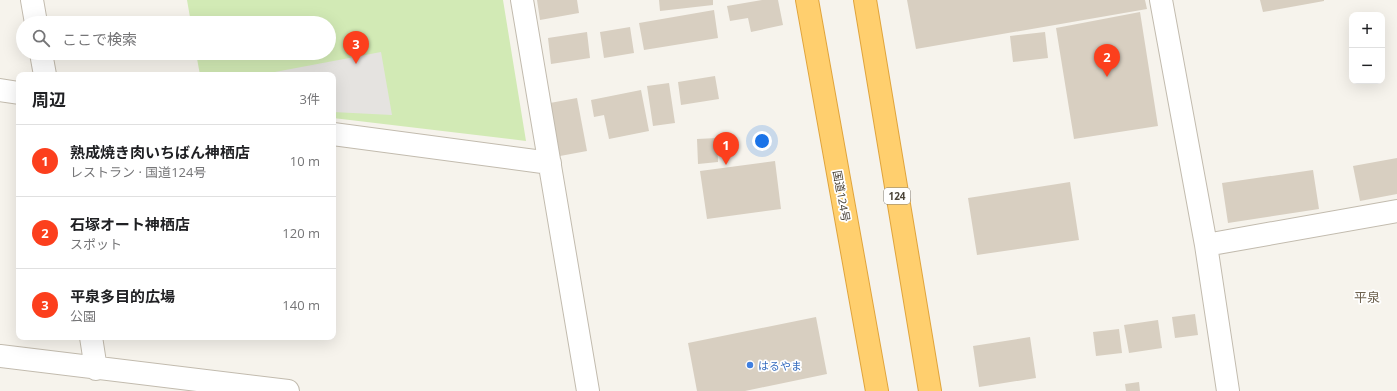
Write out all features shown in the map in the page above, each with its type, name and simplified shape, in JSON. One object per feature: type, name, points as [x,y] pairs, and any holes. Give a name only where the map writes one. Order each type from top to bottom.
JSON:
[{"type":"highway","name":"国道124号","points":[[807,0],[877,391]]},
{"type":"highway","name":"124","points":[[865,0],[930,391]]},
{"type":"street","points":[[32,0],[35,16]]},
{"type":"street","points":[[522,0],[588,391]]},
{"type":"street","points":[[1161,0],[1206,245],[1228,391]]},
{"type":"street","points":[[42,60],[44,72]]},
{"type":"street","points":[[0,90],[16,93]]},
{"type":"street","points":[[336,134],[550,163]]},
{"type":"street","points":[[1206,245],[1397,211]]},
{"type":"street","points":[[91,340],[96,369]]},
{"type":"street","points":[[0,356],[96,369],[288,391]]},
{"type":"green space","points":[[187,0],[503,0],[526,141],[336,118],[336,72],[199,72],[197,60],[336,60],[336,16],[190,16]]},
{"type":"shaded area","points":[[381,52],[392,115],[336,112],[336,72],[275,72]]},
{"type":"building","points":[[537,0],[577,0],[579,13],[540,20]]},
{"type":"building","points":[[659,0],[713,0],[713,5],[660,11]]},
{"type":"building","points":[[762,0],[778,0],[783,25],[751,32],[748,18],[730,21],[727,6]]},
{"type":"building","points":[[907,0],[1145,0],[1147,9],[916,49]]},
{"type":"building","points":[[1260,0],[1324,0],[1324,1],[1263,12]]},
{"type":"building","points":[[714,10],[718,38],[644,50],[639,23]]},
{"type":"building","points":[[1140,12],[1158,126],[1074,139],[1056,28]]},
{"type":"building","points":[[630,27],[634,53],[604,58],[600,32]]},
{"type":"building","points":[[587,32],[590,58],[551,64],[548,38]]},
{"type":"building","points":[[1045,32],[1048,58],[1013,62],[1010,36]]},
{"type":"building","points":[[715,76],[719,99],[681,105],[678,82]]},
{"type":"building","points":[[669,83],[675,123],[653,126],[647,86]]},
{"type":"building","points":[[641,90],[649,131],[609,139],[604,115],[594,117],[591,100]]},
{"type":"building","points":[[577,98],[587,151],[560,156],[550,103]]},
{"type":"building","points":[[717,138],[718,162],[698,164],[697,139]]},
{"type":"building","points":[[1397,158],[1397,194],[1360,201],[1353,166]]},
{"type":"building","points":[[775,161],[781,209],[707,219],[700,171]]},
{"type":"building","points":[[1313,170],[1319,209],[1228,223],[1222,183]]},
{"type":"building","points":[[1070,182],[1079,240],[977,255],[968,198]]},
{"type":"building","points":[[1195,314],[1198,335],[1175,338],[1172,317]]},
{"type":"building","points":[[816,317],[827,374],[745,391],[697,391],[688,343]]},
{"type":"building","points":[[1158,320],[1162,348],[1129,353],[1124,325]]},
{"type":"building","points":[[1119,329],[1122,353],[1096,356],[1093,332]]},
{"type":"building","points":[[1030,337],[1036,378],[979,387],[973,346]]},
{"type":"building","points":[[1139,382],[1140,391],[1126,391],[1125,384]]},
{"type":"place","name":"平泉多目的広場","points":[[356,64]]},
{"type":"place","name":"石塚オート神栖店","points":[[1107,77]]},
{"type":"place","name":"熟成焼き肉いちばん神栖店","points":[[726,165]]},
{"type":"place","name":"はるやま","points":[[750,365]]},
{"type":"district","name":"平泉","points":[[1367,297]]}]
